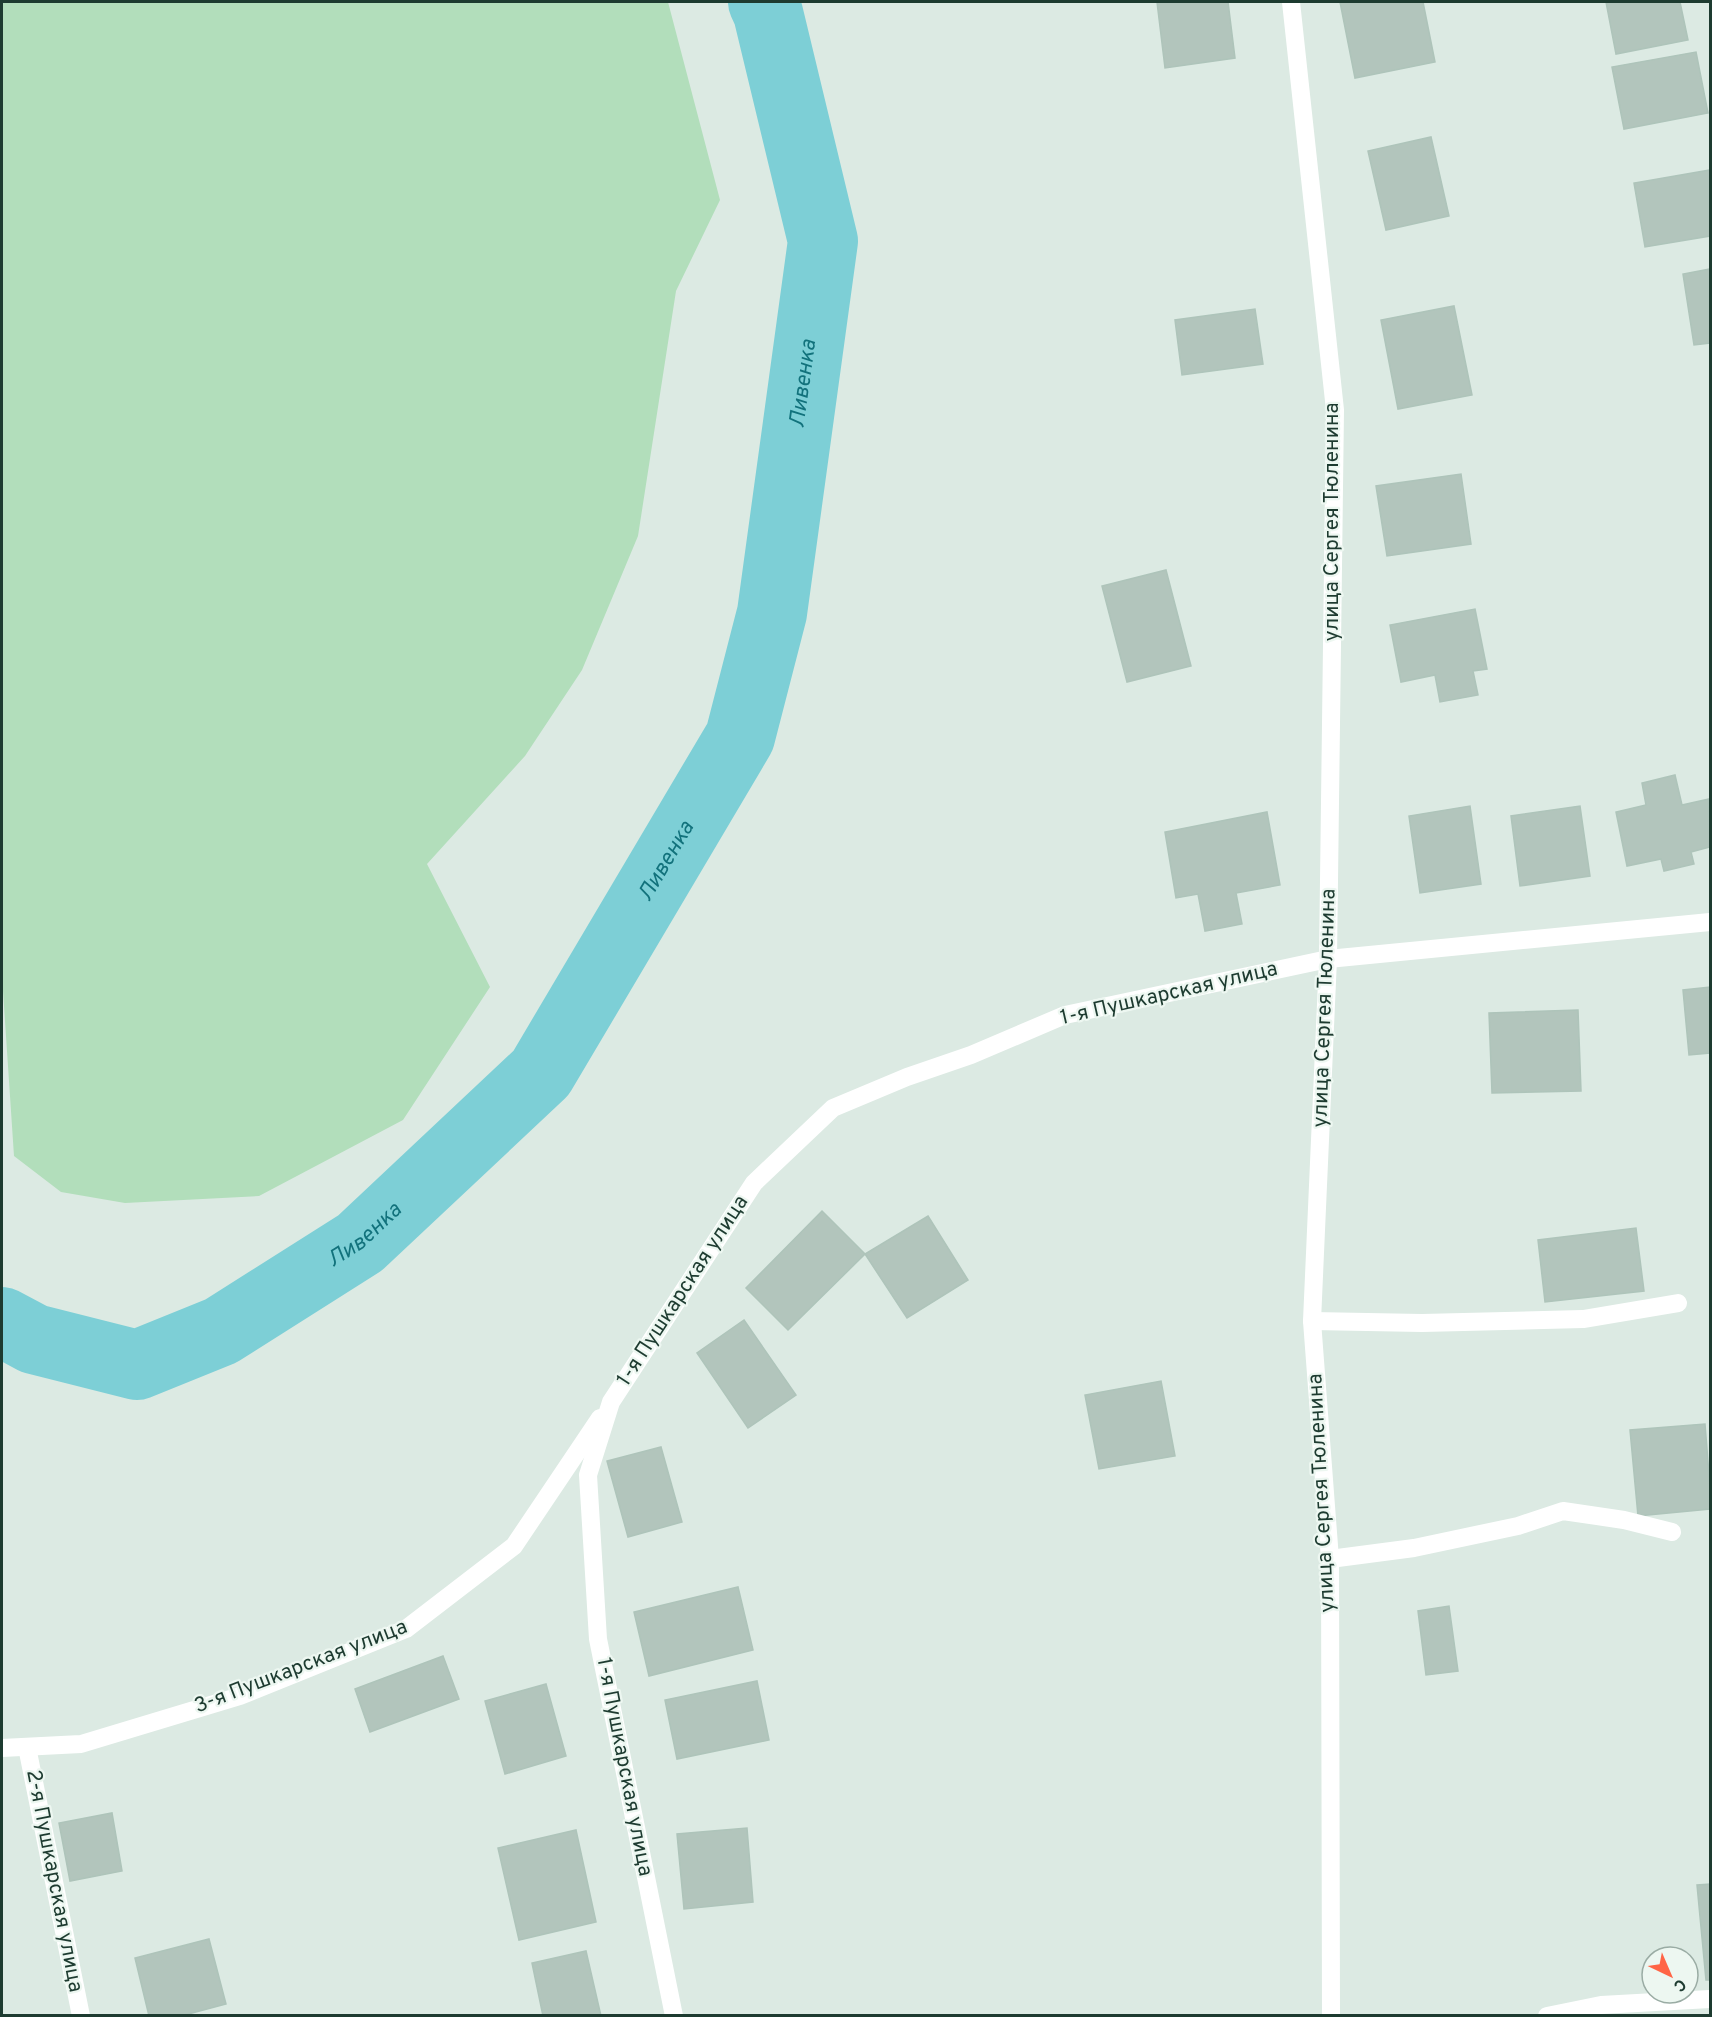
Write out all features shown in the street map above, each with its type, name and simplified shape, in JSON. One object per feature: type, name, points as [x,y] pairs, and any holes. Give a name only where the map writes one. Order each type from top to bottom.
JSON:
[{"type":"street","name":"улица Сергея Тюленина","points":[[1291,2],[1335,410],[1329,959],[1312,1321],[1330,1559],[1331,2016]]},
{"type":"street","name":"1-я Пушкарская улица","points":[[674,2016],[598,1639],[588,1475],[611,1402],[754,1183],[833,1108],[907,1077],[971,1055],[1065,1015],[1329,959],[1710,921]]},
{"type":"street","points":[[1312,1321],[1422,1323],[1583,1319],[1678,1303]]},
{"type":"street","name":"3-я Пушкарская улица","points":[[2,1748],[81,1744],[229,1699],[406,1629],[514,1546],[611,1402]]},
{"type":"street","points":[[1330,1559],[1414,1548],[1518,1526],[1563,1511],[1624,1520],[1672,1532]]},
{"type":"street","name":"2-я Пушкарская улица","points":[[27,1747],[81,2016]]},
{"type":"street","points":[[1547,2016],[1600,2005],[1710,1999]]},
{"type":"green space","points":[[2,2],[668,2],[720,200],[676,291],[638,536],[582,670],[525,756],[427,864],[490,987],[403,1120],[259,1196],[125,1203],[61,1192],[14,1156],[2,988]]},
{"type":"building","points":[[1157,2],[1228,2],[1235,58],[1165,68]]},
{"type":"building","points":[[1340,2],[1423,2],[1435,62],[1355,78]]},
{"type":"building","points":[[1606,2],[1680,2],[1688,40],[1616,54]]},
{"type":"building","points":[[1696,52],[1708,113],[1624,129],[1612,67]]},
{"type":"building","points":[[1431,137],[1449,216],[1386,230],[1368,151]]},
{"type":"building","points":[[1710,170],[1710,236],[1645,247],[1634,183]]},
{"type":"building","points":[[1710,269],[1710,343],[1694,345],[1683,274]]},
{"type":"building","points":[[1454,306],[1472,395],[1398,409],[1381,320]]},
{"type":"building","points":[[1255,309],[1263,364],[1182,375],[1175,320]]},
{"type":"building","points":[[1461,474],[1471,544],[1387,556],[1376,486]]},
{"type":"building","points":[[1166,570],[1191,666],[1127,682],[1102,586]]},
{"type":"building","points":[[1475,609],[1487,669],[1473,671],[1478,695],[1440,702],[1435,675],[1401,682],[1390,625]]},
{"type":"building","points":[[1675,775],[1682,805],[1709,799],[1710,847],[1691,852],[1694,864],[1664,871],[1661,859],[1627,866],[1616,812],[1646,805],[1642,783]]},
{"type":"building","points":[[1470,806],[1481,884],[1420,893],[1409,816]]},
{"type":"building","points":[[1580,806],[1590,876],[1520,886],[1511,816]]},
{"type":"building","points":[[1267,812],[1280,885],[1236,893],[1242,924],[1205,931],[1198,894],[1176,898],[1165,832]]},
{"type":"building","points":[[1710,987],[1710,1053],[1689,1055],[1683,990]]},
{"type":"building","points":[[1578,1010],[1581,1091],[1492,1093],[1489,1013]]},
{"type":"building","points":[[822,1211],[865,1254],[788,1330],[746,1288]]},
{"type":"building","points":[[928,1216],[968,1280],[907,1318],[865,1254]]},
{"type":"building","points":[[1636,1228],[1644,1291],[1545,1302],[1538,1240]]},
{"type":"building","points":[[744,1320],[796,1395],[748,1428],[697,1353]]},
{"type":"building","points":[[1161,1381],[1175,1456],[1099,1469],[1085,1395]]},
{"type":"building","points":[[1705,1424],[1710,1509],[1638,1516],[1630,1430]]},
{"type":"building","points":[[661,1447],[682,1522],[628,1537],[607,1461]]},
{"type":"building","points":[[738,1587],[753,1650],[649,1676],[634,1612]]},
{"type":"building","points":[[1449,1606],[1458,1671],[1426,1675],[1418,1611]]},
{"type":"building","points":[[443,1656],[459,1699],[370,1732],[355,1689]]},
{"type":"building","points":[[757,1681],[769,1740],[677,1759],[665,1700]]},
{"type":"building","points":[[546,1684],[566,1756],[505,1774],[485,1701]]},
{"type":"building","points":[[112,1813],[122,1871],[70,1881],[59,1823]]},
{"type":"building","points":[[747,1828],[753,1902],[684,1909],[677,1834]]},
{"type":"building","points":[[576,1830],[596,1922],[519,1940],[498,1848]]},
{"type":"building","points":[[1710,1884],[1710,1980],[1706,1980],[1697,1885]]},
{"type":"building","points":[[209,1939],[226,2004],[181,2016],[149,2016],[135,1958]]},
{"type":"building","points":[[586,1951],[601,2016],[543,2016],[532,1963]]},
{"type":"waterway","name":"Ливенка","points":[[2,1322],[34,1339],[137,1365],[221,1331],[360,1243],[541,1073],[740,737],[772,613],[823,241],[768,13],[763,2]]}]
